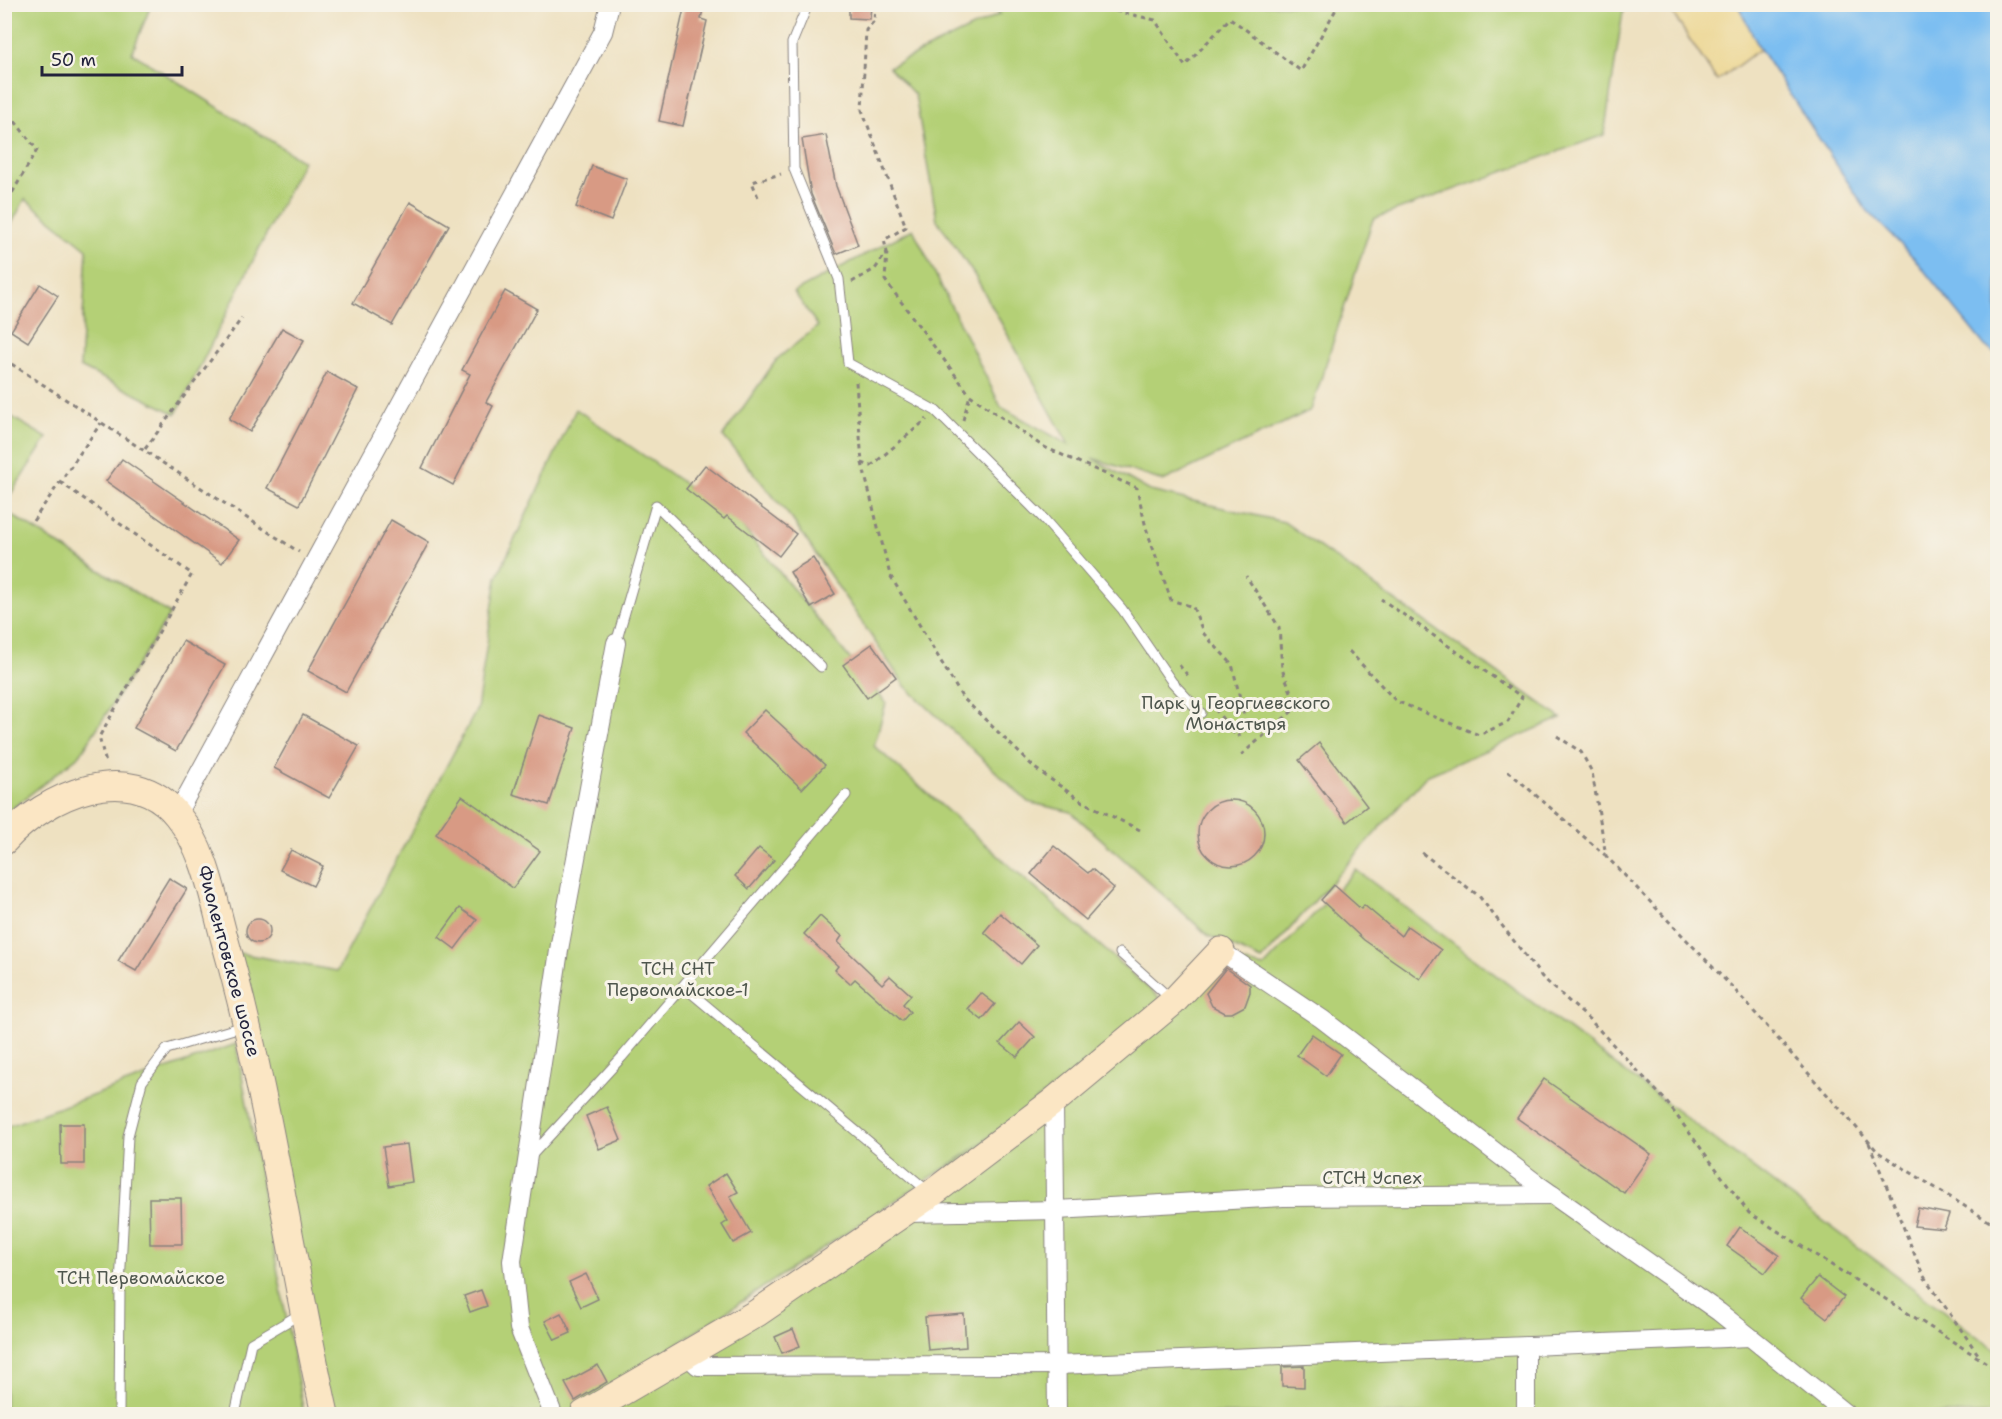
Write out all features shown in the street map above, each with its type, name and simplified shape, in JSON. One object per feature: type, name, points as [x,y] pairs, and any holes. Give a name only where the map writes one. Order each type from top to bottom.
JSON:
[{"type":"street","points":[[177,814],[603,32],[610,4]]},
{"type":"street","points":[[553,1414],[519,1328],[512,1261],[560,944],[616,643]]},
{"type":"street","name":"Фиолентовское шоссе","points":[[4,841],[20,824],[52,803],[77,791],[111,785],[150,791],[177,814],[199,849],[249,1024],[302,1313],[325,1414]]},
{"type":"street","points":[[584,1414],[757,1313],[931,1194],[1054,1101],[1173,1002],[1221,951],[1322,1018],[1553,1195],[1719,1311],[1846,1414]]},
{"type":"street","points":[[1054,1101],[1057,1210],[1057,1414]]},
{"type":"street","points":[[903,1213],[1057,1210],[1283,1197],[1553,1195]]},
{"type":"street","points":[[685,1354],[698,1366],[1058,1365],[1750,1337]]},
{"type":"street","points":[[1526,1346],[1526,1414]]},
{"type":"lane","points":[[808,4],[792,43],[794,170],[834,264],[840,288],[848,363],[936,411],[1044,519],[1122,609],[1172,682],[1201,713]]},
{"type":"lane","points":[[616,643],[656,505],[821,667]]},
{"type":"lane","points":[[526,1161],[622,1057],[846,795]]},
{"type":"lane","points":[[1120,953],[1173,1002]]},
{"type":"lane","points":[[683,986],[931,1194]]},
{"type":"lane","points":[[119,1414],[120,1285],[128,1136],[141,1082],[167,1049],[249,1024]]},
{"type":"lane","points":[[235,1414],[251,1343],[302,1313]]},
{"type":"path","points":[[875,4],[874,21],[866,30],[862,110],[906,227],[884,240],[887,252],[885,280],[970,395],[1042,446],[1137,488],[1146,528],[1171,600],[1193,607],[1204,634],[1232,664],[1247,728],[1237,737],[1209,702]]},
{"type":"path","points":[[1100,4],[1103,8],[1155,20],[1185,66],[1230,18],[1300,71],[1339,4]]},
{"type":"path","points":[[4,107],[37,150],[4,207]]},
{"type":"path","points":[[758,197],[752,182],[794,170]]},
{"type":"path","points":[[840,288],[875,269],[887,252]]},
{"type":"path","points":[[145,449],[242,318]]},
{"type":"path","points":[[4,359],[145,449],[313,562]]},
{"type":"path","points":[[854,365],[862,463],[890,575],[962,697],[1036,768],[1083,802],[1142,831]]},
{"type":"path","points":[[962,423],[970,395]]},
{"type":"path","points":[[862,463],[871,466],[936,411]]},
{"type":"path","points":[[33,521],[101,423]]},
{"type":"path","points":[[60,482],[192,574],[99,737],[111,785]]},
{"type":"path","points":[[1241,755],[1297,707],[1282,669],[1279,627],[1246,576]]},
{"type":"path","points":[[1348,651],[1395,700],[1479,735],[1508,723],[1522,697],[1381,599]]},
{"type":"path","points":[[1174,658],[1195,684]]},
{"type":"path","points":[[1557,736],[1581,752],[1592,772],[1606,856]]},
{"type":"path","points":[[1508,771],[1606,856],[1733,988],[1878,1152],[1998,1227]]},
{"type":"path","points":[[1422,853],[1479,896],[1542,977],[1590,1020],[1665,1100],[1749,1213],[1981,1358],[1998,1371]]},
{"type":"path","points":[[1867,1140],[1923,1275],[1981,1358]]},
{"type":"green space","points":[[5,4],[151,5],[132,53],[303,161],[176,414],[80,367],[87,249],[25,199],[5,236]]},
{"type":"green space","name":"Парк у Георгиевского Монастыря","points":[[994,5],[1624,5],[1604,135],[1373,219],[1311,410],[1163,481],[1092,458],[1150,491],[1284,522],[1561,718],[1426,776],[1262,960],[1209,936],[1071,812],[1028,802],[905,686],[792,519],[723,436],[777,359],[818,326],[794,292],[913,229],[1001,407],[1069,445],[975,276],[937,220],[915,95],[889,67],[1000,14]]},
{"type":"green space","name":"ТСН СНТ Первомайское-1","points":[[576,409],[736,519],[886,703],[874,746],[1163,1001],[1051,1098],[571,1414],[330,1414],[238,953],[337,971],[477,709],[497,577]]},
{"type":"green space","points":[[5,413],[47,438],[5,503]]},
{"type":"green space","points":[[5,511],[170,614],[80,755],[5,814]]},
{"type":"green space","name":"СТСН Успех","points":[[1356,870],[1998,1352],[1997,1414],[574,1414],[866,1232],[1221,958],[1264,967]]},
{"type":"green space","name":"ТСН Первомайское","points":[[236,1044],[304,1414],[5,1414],[5,1127]]},
{"type":"sand","points":[[1667,5],[1738,5],[1760,49],[1717,81]]},
{"type":"water","points":[[1738,5],[1997,5],[1997,355],[1985,346],[1914,258],[1865,208],[1760,49]]},
{"type":"building","points":[[685,4],[704,4],[701,19],[707,21],[683,126],[659,121]]},
{"type":"building","points":[[849,4],[871,4],[870,19],[849,18]]},
{"type":"building","points":[[826,135],[836,186],[858,245],[836,254],[811,194],[802,139]]},
{"type":"building","points":[[592,166],[627,179],[611,221],[576,207]]},
{"type":"building","points":[[410,202],[449,225],[392,325],[353,303]]},
{"type":"building","points":[[40,284],[58,296],[28,342],[11,331]]},
{"type":"building","points":[[505,291],[537,309],[486,402],[493,406],[453,485],[422,468],[470,374],[462,370]]},
{"type":"building","points":[[282,328],[304,340],[250,432],[229,419]]},
{"type":"building","points":[[327,372],[358,389],[299,505],[267,488]]},
{"type":"building","points":[[122,459],[239,540],[222,563],[106,481]]},
{"type":"building","points":[[705,465],[796,534],[779,556],[727,516],[724,519],[686,489]]},
{"type":"building","points":[[391,520],[429,542],[346,692],[308,671]]},
{"type":"building","points":[[813,558],[835,594],[811,608],[790,572]]},
{"type":"building","points":[[183,641],[225,665],[176,751],[134,728]]},
{"type":"building","points":[[872,644],[896,677],[867,698],[843,665]]},
{"type":"building","points":[[765,710],[825,765],[802,789],[743,733]]},
{"type":"building","points":[[303,715],[359,746],[329,798],[274,768]]},
{"type":"building","points":[[539,715],[575,728],[549,805],[513,794]]},
{"type":"building","points":[[1319,743],[1367,806],[1347,822],[1299,760]]},
{"type":"building","points":[[462,796],[540,851],[513,888],[436,834]]},
{"type":"building","points":[[1224,800],[1238,800],[1250,805],[1259,814],[1264,833],[1262,846],[1255,857],[1238,866],[1224,866],[1212,861],[1203,852],[1198,840],[1198,826],[1203,814],[1212,805]]},
{"type":"building","points":[[1054,846],[1088,873],[1092,869],[1114,888],[1086,920],[1031,874]]},
{"type":"building","points":[[759,848],[774,860],[749,889],[735,876]]},
{"type":"building","points":[[291,850],[323,866],[313,886],[280,870]]},
{"type":"building","points":[[169,878],[187,889],[136,971],[118,961]]},
{"type":"building","points":[[1334,885],[1361,909],[1364,905],[1401,936],[1407,926],[1441,950],[1420,979],[1364,940],[1321,900]]},
{"type":"building","points":[[460,908],[477,920],[455,949],[439,937]]},
{"type":"building","points":[[1000,913],[1037,945],[1021,964],[984,932]]},
{"type":"building","points":[[820,916],[842,936],[838,942],[882,984],[890,976],[911,995],[903,1004],[910,1012],[902,1021],[855,979],[850,984],[835,970],[838,966],[804,934]]},
{"type":"building","points":[[258,919],[263,920],[269,926],[269,936],[263,942],[258,943],[253,942],[247,936],[246,931],[247,926],[253,920]]},
{"type":"building","points":[[1226,968],[1250,985],[1245,1006],[1232,1013],[1225,1013],[1212,1006],[1206,993]]},
{"type":"building","points":[[981,993],[995,1004],[982,1020],[968,1009]]},
{"type":"building","points":[[1019,1022],[1035,1037],[1017,1057],[1000,1043]]},
{"type":"building","points":[[1312,1034],[1341,1054],[1326,1076],[1297,1055]]},
{"type":"building","points":[[1544,1079],[1651,1154],[1624,1193],[1517,1118]]},
{"type":"building","points":[[607,1107],[621,1140],[599,1149],[586,1116]]},
{"type":"building","points":[[60,1124],[84,1124],[84,1164],[61,1164]]},
{"type":"building","points":[[407,1144],[412,1182],[389,1186],[383,1147]]},
{"type":"building","points":[[726,1173],[738,1192],[730,1196],[751,1233],[733,1243],[722,1225],[728,1221],[706,1186]]},
{"type":"building","points":[[149,1198],[181,1198],[182,1244],[150,1244]]},
{"type":"building","points":[[1918,1208],[1949,1214],[1944,1229],[1914,1226]]},
{"type":"building","points":[[1740,1227],[1779,1255],[1765,1273],[1727,1246]]},
{"type":"building","points":[[586,1274],[598,1299],[581,1307],[569,1282]]},
{"type":"building","points":[[1818,1277],[1844,1297],[1827,1318],[1801,1298]]},
{"type":"building","points":[[481,1290],[487,1306],[470,1312],[464,1296]]},
{"type":"building","points":[[561,1313],[571,1333],[555,1340],[545,1321]]},
{"type":"building","points":[[964,1314],[966,1347],[928,1350],[925,1317]]},
{"type":"building","points":[[793,1329],[800,1346],[782,1353],[775,1337]]},
{"type":"building","points":[[598,1365],[607,1382],[575,1401],[565,1383]]},
{"type":"building","points":[[1304,1366],[1304,1387],[1282,1386],[1282,1367]]}]
